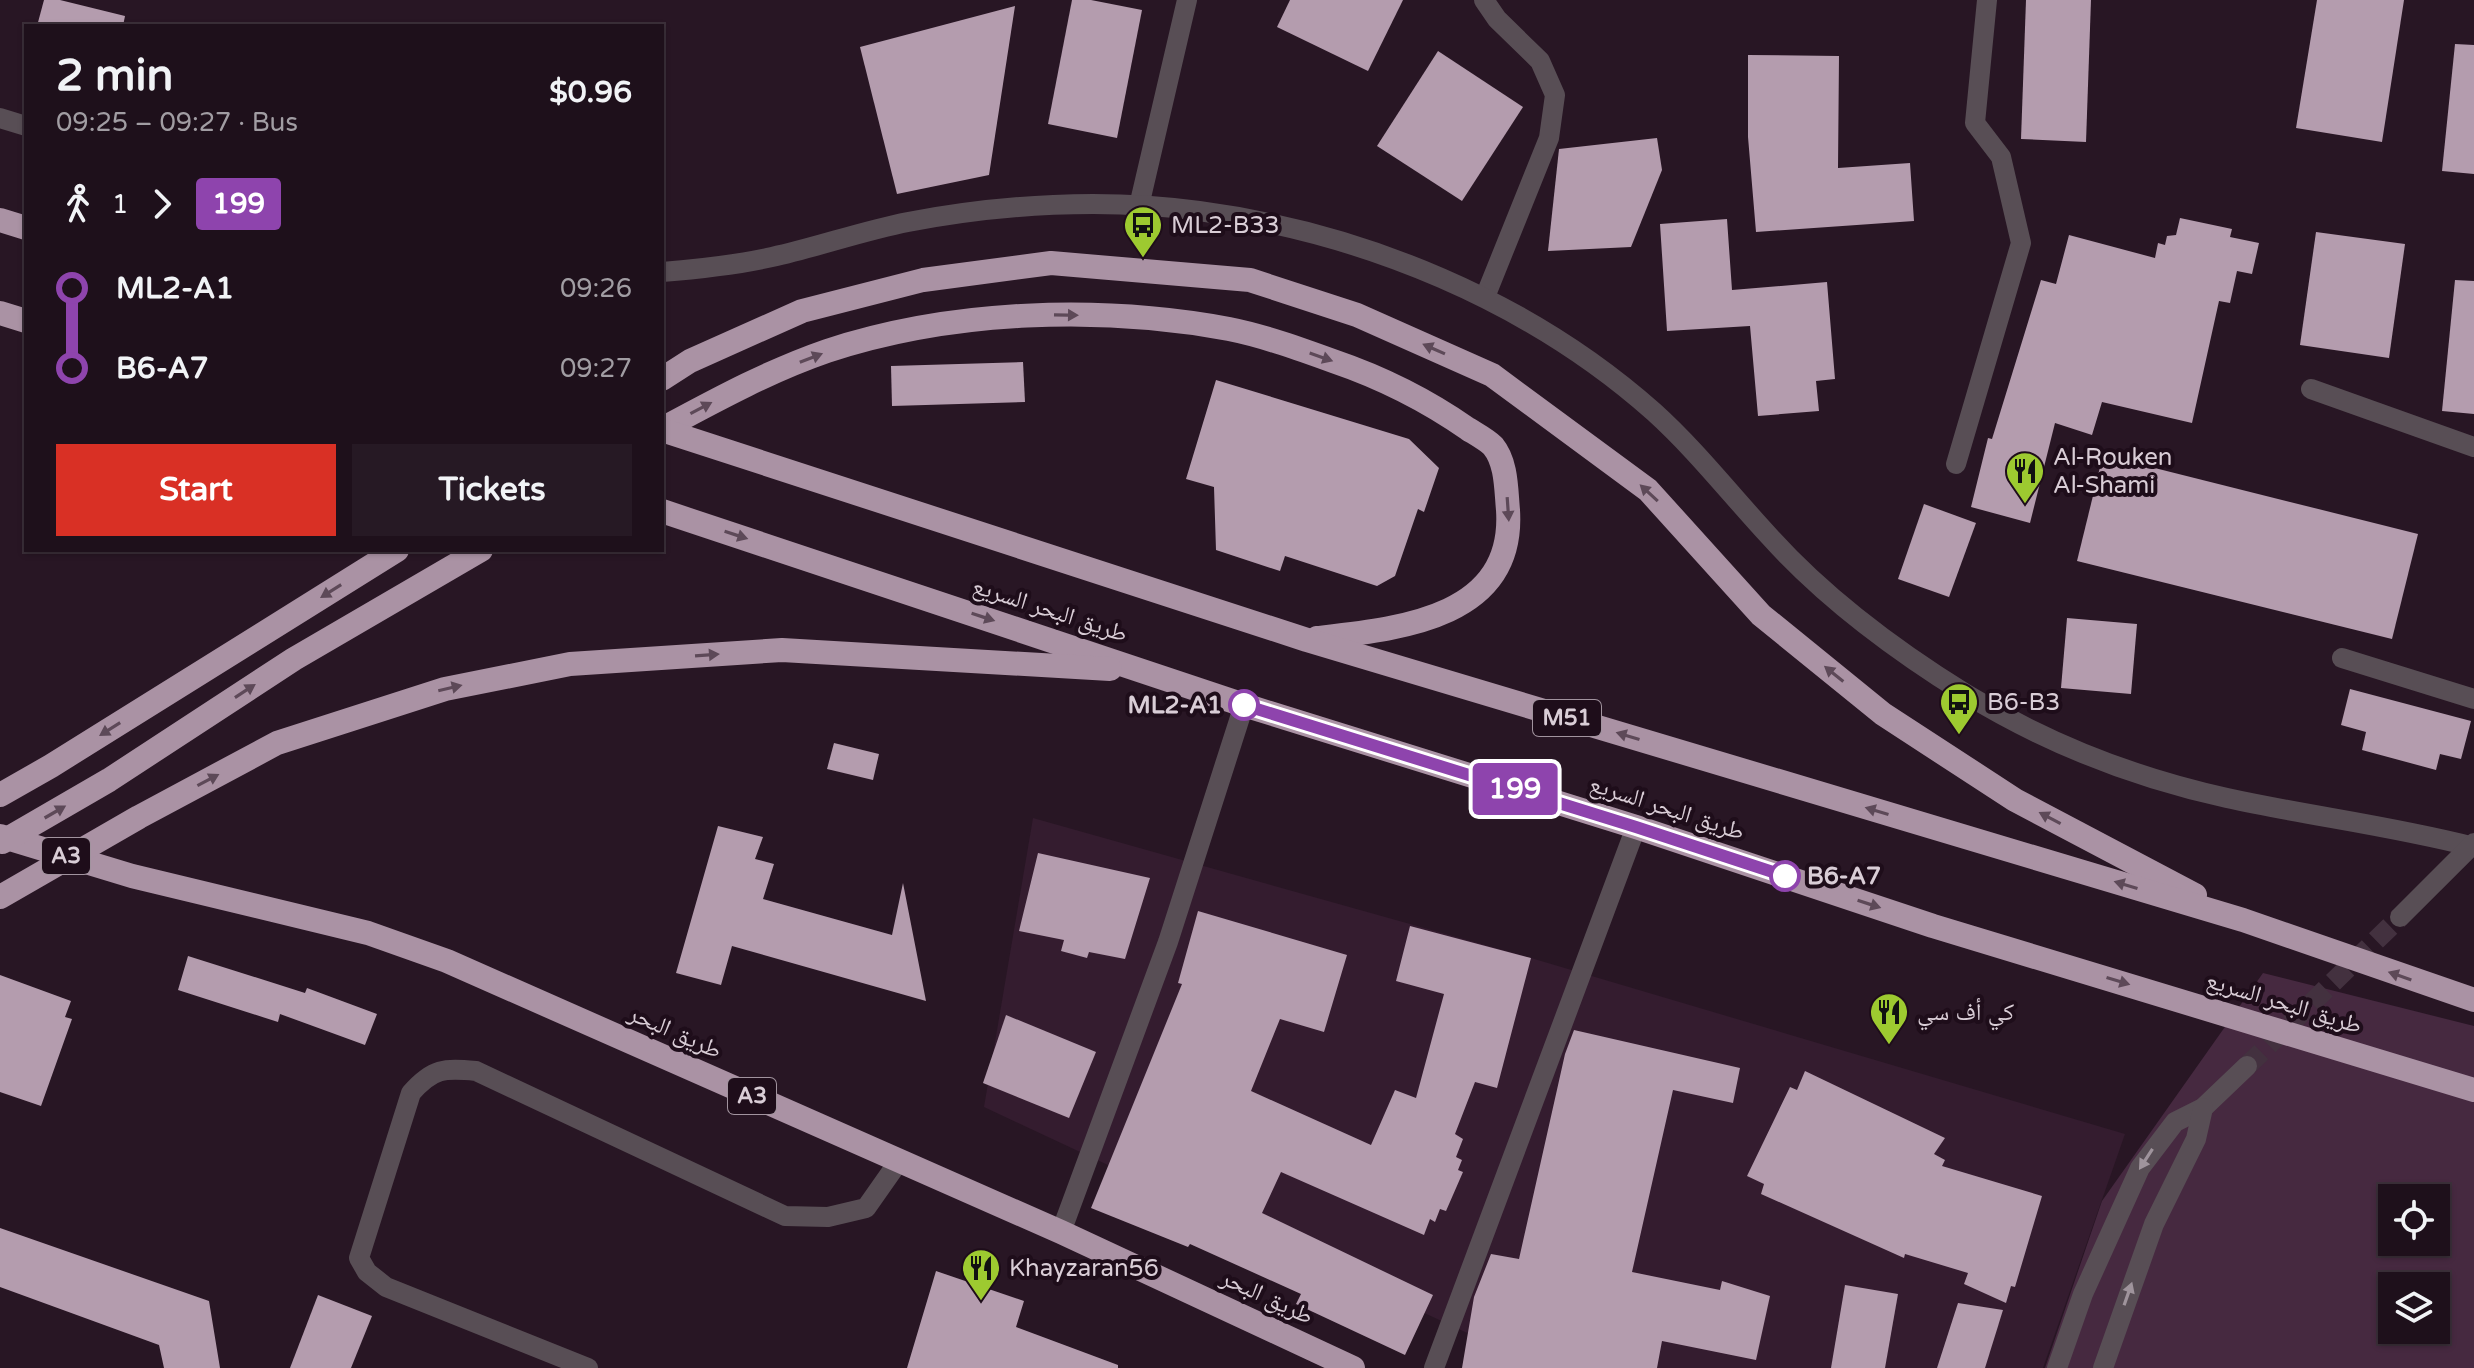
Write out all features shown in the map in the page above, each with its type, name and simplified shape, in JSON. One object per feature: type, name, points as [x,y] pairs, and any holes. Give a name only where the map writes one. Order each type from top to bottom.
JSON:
[{"type":"highway","points":[[0,220],[24,227]]},
{"type":"highway","points":[[664,378],[690,361],[802,311],[923,280],[1051,263],[1250,280],[1357,315],[1492,375],[1648,490],[1761,615],[1883,714],[2015,800],[2243,920]]},
{"type":"highway","points":[[0,313],[24,320]]},
{"type":"highway","points":[[664,428],[739,388],[843,347],[930,327],[1040,315],[1130,316],[1231,330],[1382,377],[1433,404],[1494,447],[1506,478],[1509,535],[1498,567],[1481,589],[1451,611],[1393,629],[1307,640]]},
{"type":"highway","name":"M51","points":[[664,430],[1307,640],[2243,920],[2474,1000]]},
{"type":"highway","name":"طريق البحر السريع","points":[[664,512],[1244,705],[1636,827],[1933,926],[2474,1090]]},
{"type":"highway","points":[[0,795],[394,552]]},
{"type":"highway","points":[[0,838],[109,780],[294,659],[475,554]]},
{"type":"highway","points":[[0,897],[277,743],[445,689],[570,664],[782,650],[1144,671]]},
{"type":"highway","name":"طريق البحر","points":[[0,838],[132,876],[368,933],[447,961],[1061,1232],[1353,1368]]},
{"type":"street","points":[[1139,206],[1187,0]]},
{"type":"street","points":[[1484,0],[1497,19],[1540,61],[1555,95],[1549,138],[1485,297]]},
{"type":"street","points":[[1956,464],[2021,243],[2001,157],[1975,123],[1987,0]]},
{"type":"street","points":[[0,118],[24,125]]},
{"type":"street","points":[[664,272],[768,258],[908,222],[974,212],[1066,206],[1139,206],[1199,211],[1322,238],[1417,269],[1485,297],[1538,325],[1590,360],[1655,413],[1778,546],[1847,609],[1915,660],[2021,726],[2150,777],[2223,797],[2473,845]]},
{"type":"street","points":[[2311,389],[2474,447]]},
{"type":"street","points":[[2342,658],[2474,699]]},
{"type":"street","points":[[1061,1232],[1168,942],[1244,705]]},
{"type":"street","points":[[1434,1368],[1636,827]]},
{"type":"street","points":[[2400,917],[2473,845]]},
{"type":"street","points":[[2057,1368],[2083,1294],[2140,1168],[2175,1122],[2203,1108],[2247,1066]]},
{"type":"street","points":[[588,1368],[386,1287],[367,1272],[359,1258],[411,1093],[426,1076],[448,1068],[476,1071],[785,1216],[828,1217],[866,1208],[899,1161]]},
{"type":"street","points":[[2103,1368],[2154,1224],[2196,1139],[2203,1108]]},
{"type":"shaded area","points":[[1033,818],[1531,958],[2125,1134],[2043,1368],[1542,1368],[984,1107]]},
{"type":"shaded area","points":[[2263,973],[2474,1026],[2474,1368],[2045,1368],[2102,1201]]},
{"type":"building","points":[[44,0],[60,0],[125,16],[123,24],[38,24]]},
{"type":"building","points":[[1072,0],[1091,0],[1142,10],[1117,138],[1048,124]]},
{"type":"building","points":[[1290,0],[1403,0],[1368,71],[1277,27]]},
{"type":"building","points":[[2026,0],[2091,0],[2086,142],[2021,139]]},
{"type":"building","points":[[2317,0],[2404,0],[2382,142],[2296,128]]},
{"type":"building","points":[[1015,6],[989,175],[897,194],[860,47]]},
{"type":"building","points":[[2455,44],[2474,45],[2474,174],[2442,171]]},
{"type":"building","points":[[1438,51],[1523,107],[1462,201],[1377,146]]},
{"type":"building","points":[[1748,55],[1839,56],[1838,168],[1910,163],[1914,221],[1756,232],[1748,137]]},
{"type":"building","points":[[1657,138],[1662,170],[1631,247],[1548,251],[1559,149]]},
{"type":"building","points":[[2180,218],[2232,229],[2230,237],[2259,243],[2252,274],[2237,271],[2230,303],[2219,301],[2192,423],[2102,402],[2092,435],[2055,423],[2030,523],[1971,507],[1988,438],[1992,439],[2041,280],[2056,284],[2069,235],[2155,258],[2158,243],[2165,245],[2167,236],[2176,235]]},
{"type":"building","points":[[1727,219],[1732,290],[1827,282],[1835,379],[1816,381],[1819,411],[1758,416],[1750,326],[1667,331],[1660,224]]},
{"type":"building","points":[[2316,232],[2405,244],[2389,358],[2300,345]]},
{"type":"building","points":[[2455,280],[2474,281],[2474,414],[2442,411]]},
{"type":"building","points":[[1023,362],[1025,402],[892,406],[891,366]]},
{"type":"building","points":[[1216,380],[1409,439],[1439,468],[1424,512],[1418,509],[1395,576],[1377,586],[1285,556],[1280,571],[1216,550],[1214,487],[1186,479]]},
{"type":"building","points":[[2103,455],[2418,534],[2392,639],[2077,561]]},
{"type":"building","points":[[1924,504],[1976,523],[1949,597],[1898,579]]},
{"type":"building","points":[[2067,618],[2137,624],[2131,694],[2061,688]]},
{"type":"building","points":[[2350,689],[2471,721],[2461,759],[2440,754],[2436,770],[2362,750],[2366,732],[2341,725]]},
{"type":"building","points":[[834,743],[879,754],[873,780],[827,769]]},
{"type":"building","points":[[718,826],[763,837],[755,859],[774,864],[763,899],[892,935],[903,883],[926,1001],[732,946],[721,985],[676,973]]},
{"type":"building","points":[[1038,853],[1150,878],[1125,959],[1089,952],[1087,958],[1061,951],[1064,940],[1019,931]]},
{"type":"building","points":[[1198,911],[1347,955],[1324,1032],[1280,1019],[1251,1091],[1371,1145],[1395,1090],[1416,1098],[1444,994],[1396,981],[1410,926],[1531,958],[1497,1088],[1475,1082],[1455,1134],[1463,1139],[1456,1157],[1462,1160],[1458,1170],[1463,1172],[1446,1211],[1440,1209],[1435,1222],[1430,1219],[1424,1235],[1281,1172],[1262,1213],[1433,1295],[1405,1355],[1296,1304],[1301,1294],[1190,1244],[1188,1247],[1091,1208],[1182,984],[1178,983]]},
{"type":"building","points":[[188,956],[305,993],[307,988],[377,1014],[365,1045],[280,1014],[278,1022],[178,990]]},
{"type":"building","points":[[0,975],[71,1001],[65,1017],[72,1019],[41,1106],[0,1092]]},
{"type":"building","points":[[1006,1015],[1096,1052],[1069,1118],[983,1083]]},
{"type":"building","points":[[1574,1030],[1740,1068],[1733,1103],[1673,1090],[1632,1272],[1720,1290],[1722,1281],[1770,1296],[1756,1360],[1662,1341],[1657,1368],[1462,1368],[1474,1297],[1491,1254],[1519,1259],[1565,1054]]},
{"type":"building","points":[[1805,1071],[1945,1138],[1934,1154],[1945,1160],[1942,1166],[2042,1196],[2015,1287],[2011,1286],[2006,1303],[1964,1284],[1968,1273],[1905,1254],[1904,1258],[1761,1194],[1764,1184],[1747,1176],[1790,1087],[1797,1090]]},
{"type":"building","points":[[0,1228],[209,1301],[220,1368],[164,1368],[159,1345],[0,1287]]},
{"type":"building","points":[[936,1271],[1024,1301],[1016,1327],[1118,1365],[1118,1368],[907,1368]]},
{"type":"building","points":[[1845,1285],[1898,1294],[1885,1368],[1831,1368]]},
{"type":"building","points":[[318,1295],[372,1316],[351,1368],[290,1368]]},
{"type":"building","points":[[1958,1303],[2003,1310],[1985,1368],[1937,1368]]},
{"type":"tunnel","points":[[2247,1066],[2400,917]]},
{"type":"bus line","name":"199","points":[[1244,705],[1785,876]]},
{"type":"place","name":"ML2-B33","points":[[1143,259]]},
{"type":"place","name":"Al-Rouken Al-Shami","points":[[2025,505]]},
{"type":"place","name":"ML2-A1","points":[[1244,705]]},
{"type":"place","name":"B6-B3","points":[[1959,736]]},
{"type":"place","name":"B6-A7","points":[[1785,876]]},
{"type":"place","name":"كي أف سي","points":[[1889,1046]]},
{"type":"place","name":"Khayzaran56","points":[[981,1302]]}]
